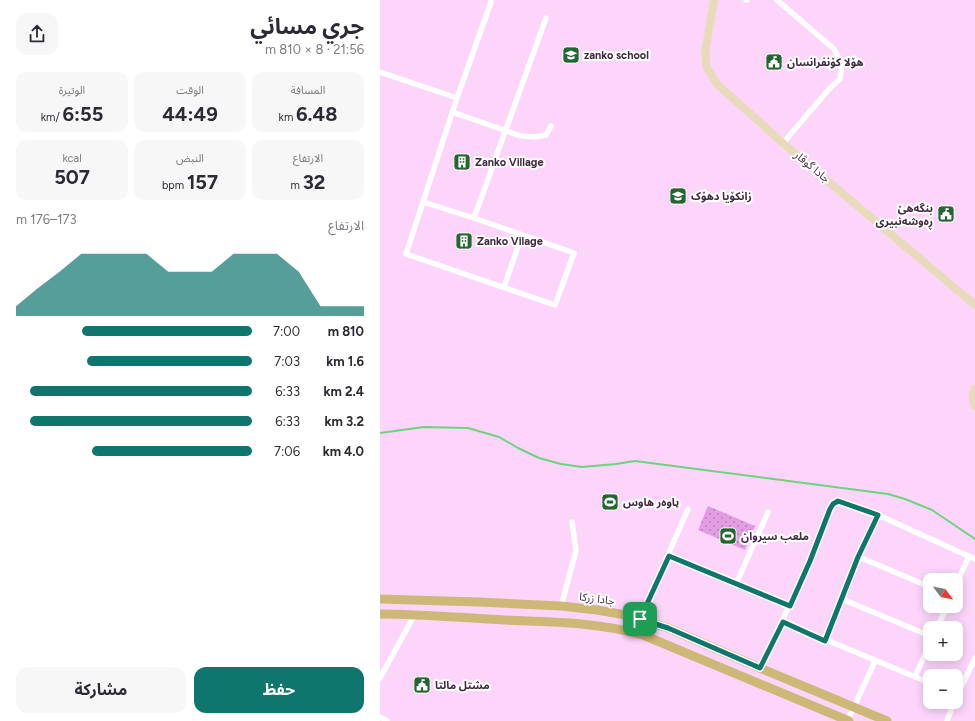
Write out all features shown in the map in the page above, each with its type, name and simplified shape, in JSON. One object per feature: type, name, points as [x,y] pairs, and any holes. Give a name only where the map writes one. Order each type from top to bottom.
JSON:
[{"type":"main road","name":"جادا زرکا","points":[[380,599],[561,606],[597,610],[640,619],[668,628],[887,721]]},
{"type":"main road","points":[[380,614],[415,614],[579,623],[620,629],[643,635],[848,721]]},
{"type":"street","name":"جادا گوڤار","points":[[714,0],[705,53],[708,68],[717,84],[785,145],[975,305]]},
{"type":"street","points":[[777,0],[834,49],[842,64],[840,79],[829,89],[784,142],[785,145]]},
{"type":"street","points":[[423,202],[574,253],[555,305],[406,254],[452,112],[491,2]]},
{"type":"street","points":[[474,218],[546,18]]},
{"type":"street","points":[[380,72],[457,98]]},
{"type":"street","points":[[452,112],[521,136],[535,137],[546,135],[551,126]]},
{"type":"street","points":[[504,287],[522,235]]},
{"type":"street","points":[[975,389],[973,396],[975,406]]},
{"type":"street","points":[[760,668],[783,622],[833,504],[838,501],[878,515],[975,559]]},
{"type":"street","points":[[640,619],[669,556],[688,509]]},
{"type":"street","points":[[736,584],[768,512]]},
{"type":"street","points":[[825,641],[858,557],[878,515]]},
{"type":"street","points":[[561,606],[576,552],[572,522]]},
{"type":"street","points":[[669,556],[790,606]]},
{"type":"street","points":[[961,573],[969,556]]},
{"type":"street","points":[[858,557],[923,584]]},
{"type":"street","points":[[842,599],[923,633]]},
{"type":"street","points":[[380,678],[415,614]]},
{"type":"street","points":[[783,622],[825,641],[923,680]]},
{"type":"street","points":[[915,677],[923,659]]},
{"type":"street","points":[[963,682],[975,659]]},
{"type":"street","points":[[848,721],[875,661]]},
{"type":"street","points":[[947,721],[951,709]]},
{"type":"street","points":[[380,716],[387,721]]},
{"type":"shaded area","points":[[708,506],[755,526],[745,550],[698,530]]},
{"type":"waterway","points":[[380,433],[424,427],[468,428],[499,437],[539,458],[561,464],[582,467],[635,461],[888,494],[932,510],[975,539]]},
{"type":"place","name":"zanko school","points":[[571,55]]},
{"type":"place","name":"هۆلا كۆنفرانسان","points":[[774,62]]},
{"type":"place","name":"Zanko Village","points":[[462,162]]},
{"type":"place","name":"زانکۆیا دهۆک","points":[[678,196]]},
{"type":"place","name":"بنگه‌هێ ڕه‌وشه‌نبیرى","points":[[946,214]]},
{"type":"place","name":"Zanko Vilage","points":[[464,241]]},
{"type":"place","name":"پاوەر هاوس","points":[[610,502]]},
{"type":"place","name":"ملعب سيروان","points":[[728,536]]},
{"type":"place","name":"مشتل مالتا","points":[[422,685]]},
{"type":"route","points":[[838,501],[878,515],[858,557],[825,641],[783,622],[760,668],[668,628],[640,619],[669,556],[790,606],[833,504],[838,501]]}]
